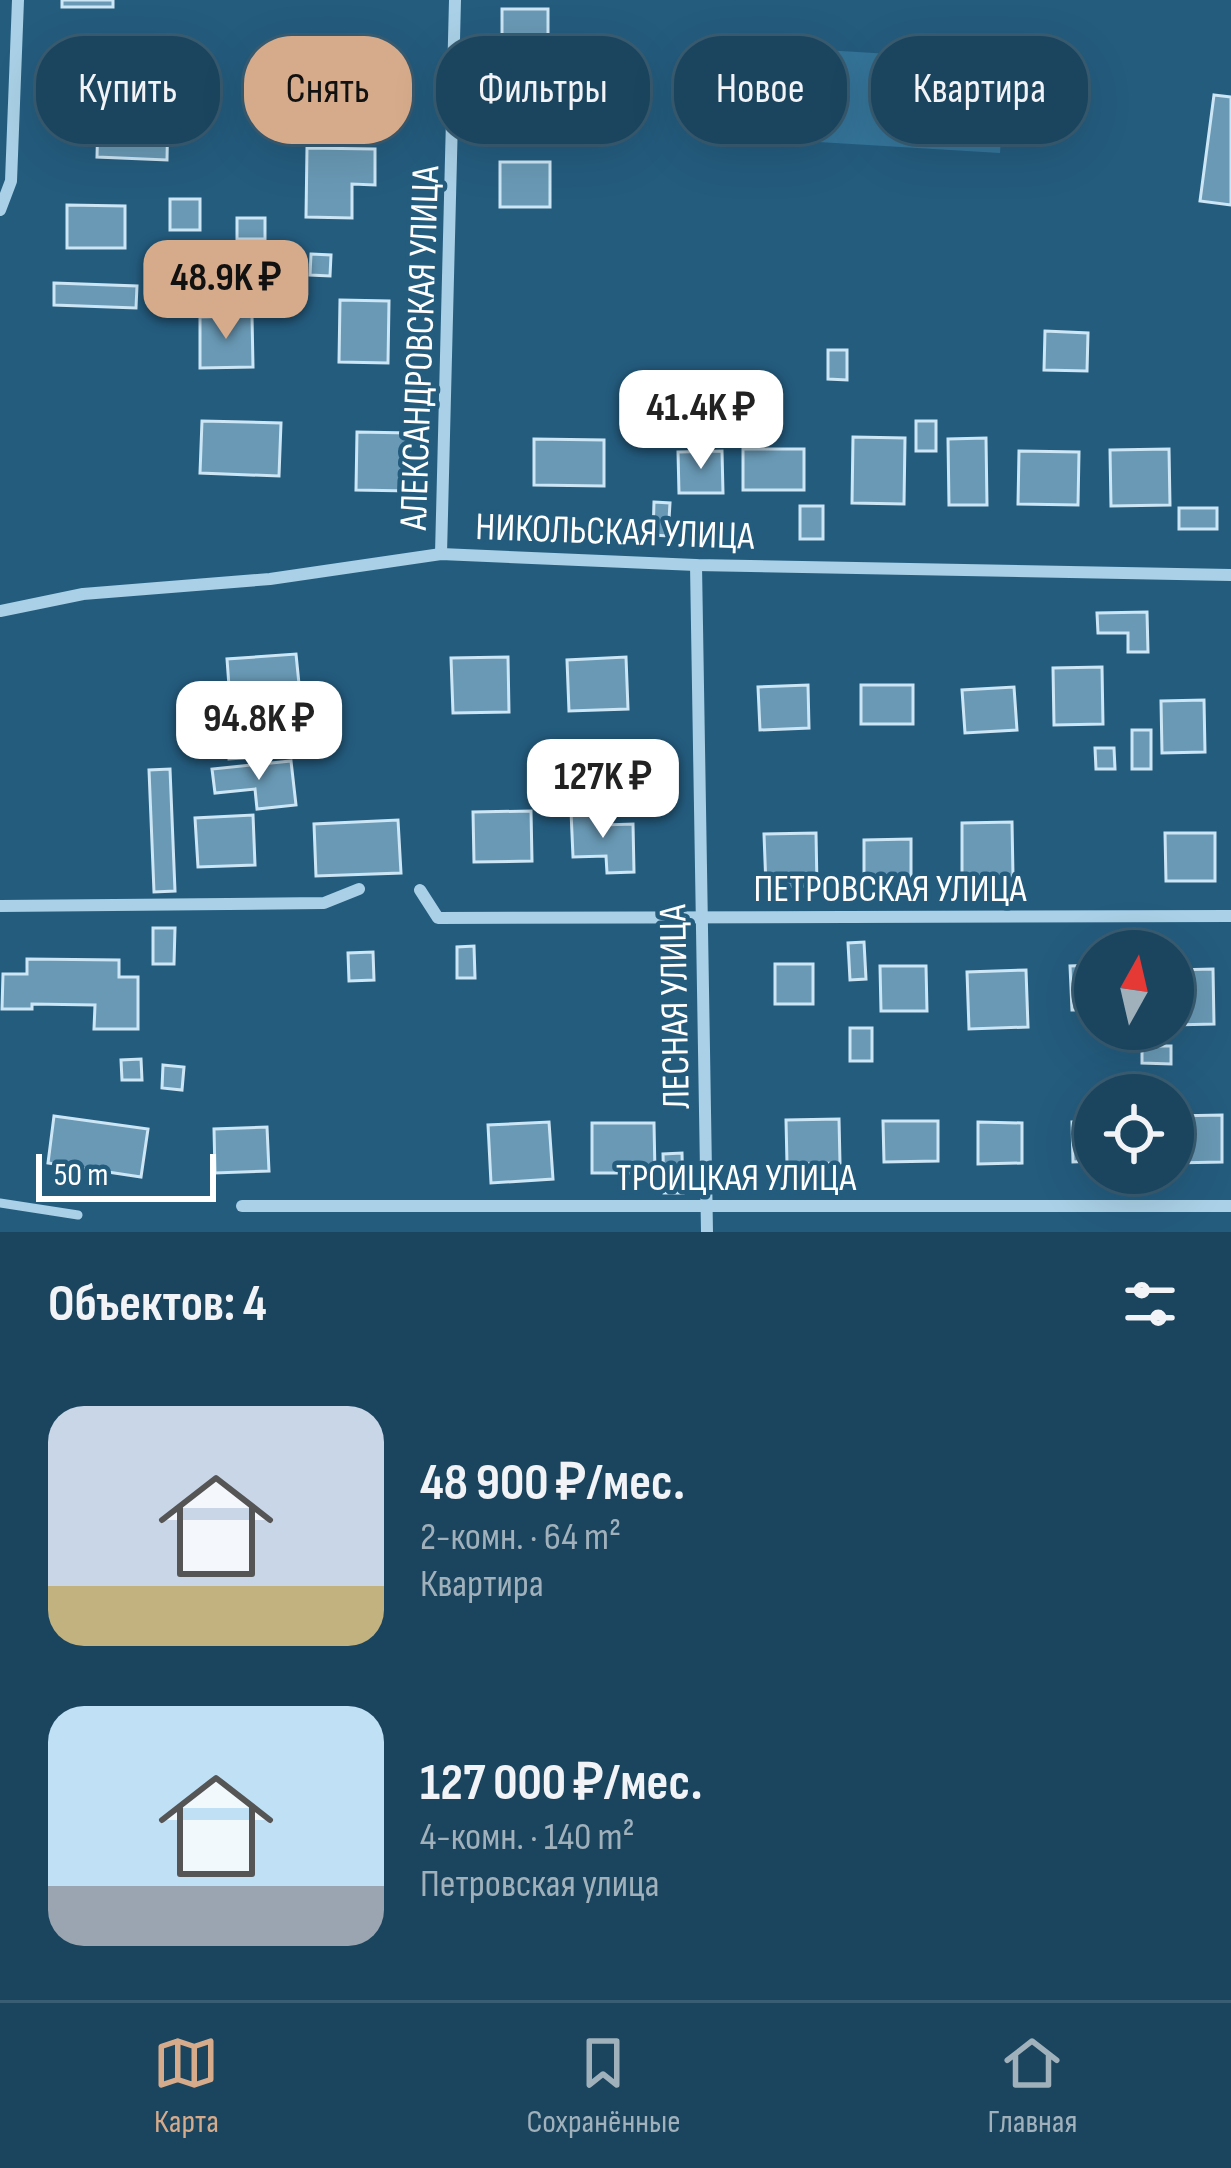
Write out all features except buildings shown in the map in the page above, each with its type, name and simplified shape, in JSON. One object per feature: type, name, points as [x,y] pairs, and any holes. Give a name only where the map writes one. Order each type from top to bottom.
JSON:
[{"type":"street","points":[[0,210],[11,181],[18,0]]},
{"type":"street","name":"АЛЕКСАНДРОВСКАЯ УЛИЦА","points":[[441,554],[455,0]]},
{"type":"street","name":"НИКОЛЬСКАЯ УЛИЦА","points":[[0,611],[82,594],[270,579],[441,554],[696,565],[1231,575]]},
{"type":"street","name":"ЛЕСНАЯ УЛИЦА","points":[[696,565],[707,1232]]},
{"type":"street","points":[[0,906],[324,903],[359,889]]},
{"type":"street","name":"ПЕТРОВСКАЯ УЛИЦА","points":[[420,890],[438,918],[1231,916]]},
{"type":"street","name":"ТРОИЦКАЯ УЛИЦА","points":[[242,1207],[1231,1206]]},
{"type":"lane","points":[[0,1203],[78,1215]]},
{"type":"shaded area","points":[[847,51],[871,53],[871,144],[1001,144],[1000,153],[847,144]]}]
